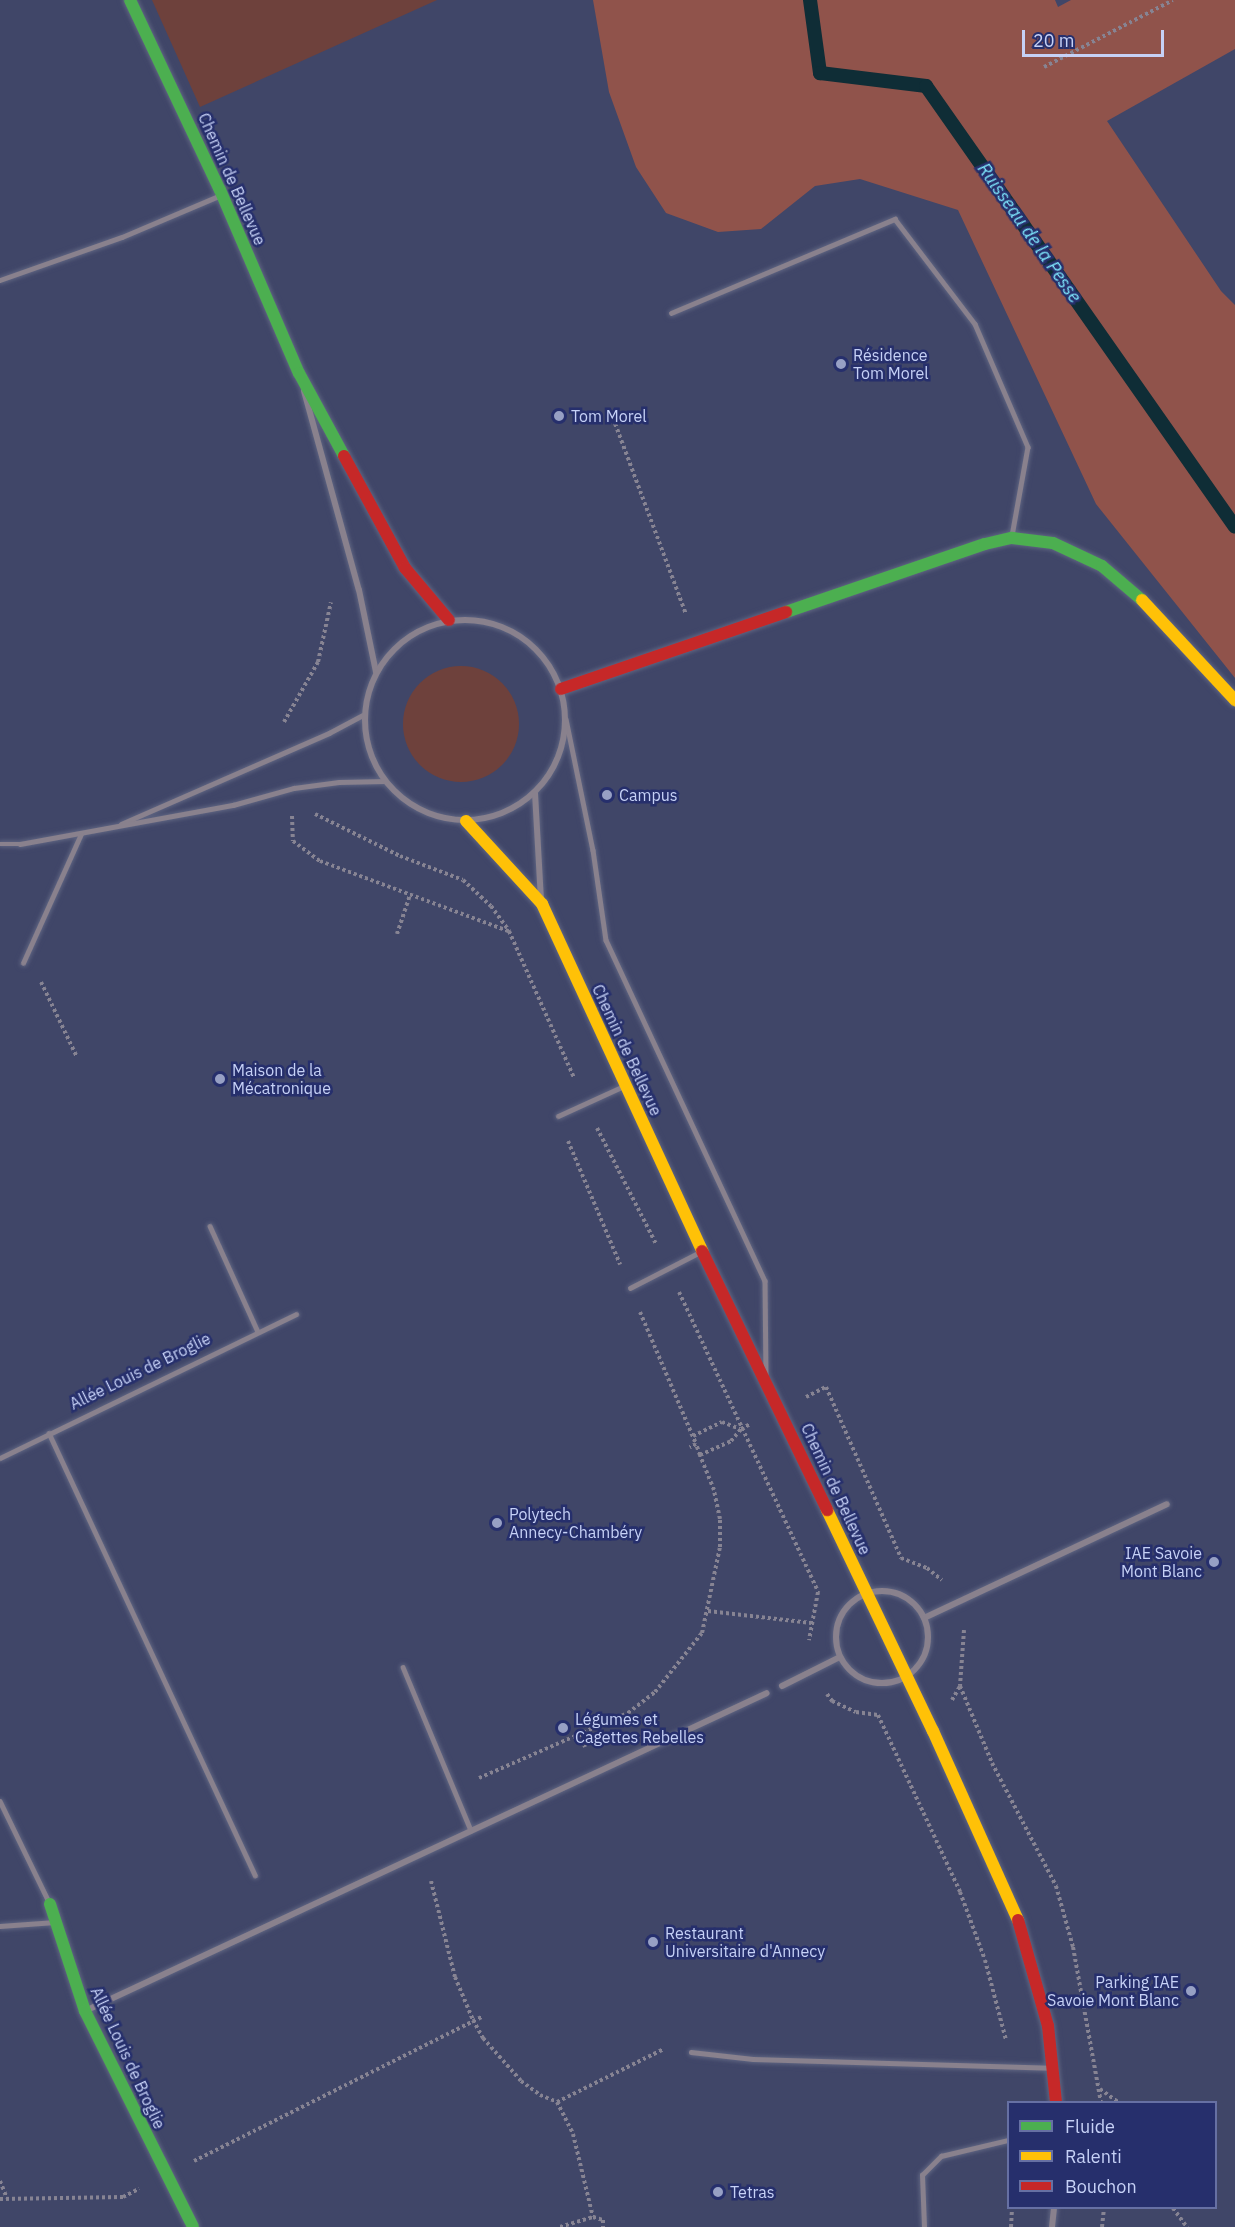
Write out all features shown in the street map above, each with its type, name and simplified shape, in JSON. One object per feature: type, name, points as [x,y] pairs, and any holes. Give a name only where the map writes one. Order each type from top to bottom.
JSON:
[{"type":"street","name":"Chemin de Bellevue","points":[[130,0],[222,195],[299,374],[405,568],[449,620]]},
{"type":"street","name":"Chemin de Bellevue","points":[[299,374],[359,590],[376,672]]},
{"type":"street","points":[[561,689],[985,544],[1012,538],[1053,543],[1102,566],[1154,609],[1235,700]]},
{"type":"street","points":[[449,620],[478,620],[506,627],[529,642],[549,663],[561,689],[566,719],[563,746],[556,763],[535,793],[514,808],[491,818],[466,821],[443,819],[420,811],[400,798],[385,781],[369,749],[364,714],[368,693],[376,672],[395,647],[420,629],[449,620]]},
{"type":"street","name":"Chemin de Bellevue","points":[[535,793],[542,904]]},
{"type":"street","name":"Chemin de Bellevue","points":[[466,821],[542,904],[702,1251],[907,1676],[1023,1930],[1048,2026],[1056,2101]]},
{"type":"street","points":[[924,1618],[1167,1504]]},
{"type":"street","points":[[883,1590],[900,1594],[915,1604],[924,1618],[928,1634],[926,1650],[919,1665],[907,1676],[892,1682],[876,1683],[862,1679],[849,1670],[840,1657],[835,1638],[839,1620],[850,1602],[867,1592],[883,1590]]},
{"type":"street","points":[[782,1686],[840,1657]]},
{"type":"street","points":[[85,2011],[767,1693]]},
{"type":"street","name":"Allée Louis de Broglie","points":[[50,1904],[85,2011],[193,2227]]},
{"type":"street","points":[[1052,2227],[1054,2209]]},
{"type":"lane","points":[[0,280],[122,237],[222,195]]},
{"type":"lane","points":[[671,313],[895,219],[975,324],[1028,447],[1012,538]]},
{"type":"lane","points":[[111,828],[285,751],[329,734],[364,714]]},
{"type":"lane","points":[[566,719],[593,850],[606,940],[765,1281],[766,1381]]},
{"type":"lane","points":[[0,844],[20,844],[233,805],[294,788],[339,782],[385,781]]},
{"type":"lane","points":[[23,963],[81,833]]},
{"type":"lane","points":[[558,1116],[626,1086]]},
{"type":"lane","points":[[210,1226],[258,1332]]},
{"type":"lane","points":[[630,1288],[702,1251]]},
{"type":"lane","name":"Allée Louis de Broglie","points":[[0,1458],[296,1314]]},
{"type":"lane","points":[[49,1433],[255,1875]]},
{"type":"lane","points":[[403,1667],[471,1830]]},
{"type":"lane","name":"Allée Louis de Broglie","points":[[0,1801],[50,1904]]},
{"type":"lane","points":[[0,1926],[55,1922]]},
{"type":"lane","points":[[691,2052],[753,2059],[891,2061],[1053,2068]]},
{"type":"lane","points":[[924,2227],[922,2175],[941,2156],[1007,2140]]},
{"type":"path","points":[[1044,67],[1173,0]]},
{"type":"path","points":[[613,418],[697,643]]},
{"type":"path","points":[[285,751],[279,732],[318,662],[333,595]]},
{"type":"path","points":[[294,788],[293,841],[320,861],[509,931]]},
{"type":"path","points":[[294,788],[309,811],[400,856],[464,880],[491,906],[509,931],[585,1104],[668,1269],[818,1592],[809,1641],[814,1671],[832,1701],[856,1712],[878,1716],[960,1892],[985,1960],[1013,2068]]},
{"type":"path","points":[[397,934],[410,895]]},
{"type":"path","points":[[28,953],[77,1057]]},
{"type":"path","points":[[780,1409],[826,1387],[901,1558],[927,1568],[943,1581],[957,1603],[964,1628],[960,1686],[992,1763],[1056,1886],[1073,1947],[1087,2035],[1101,2101]]},
{"type":"path","points":[[701,1432],[692,1437],[722,1422],[741,1429]]},
{"type":"path","points":[[700,1455],[730,1441],[741,1429]]},
{"type":"path","points":[[454,1789],[628,1713],[655,1692],[680,1664],[702,1633],[720,1547],[720,1519],[714,1490],[696,1444],[690,1447]]},
{"type":"path","points":[[708,1611],[811,1623]]},
{"type":"path","points":[[423,1853],[437,1897],[455,1977],[473,2020],[483,2038],[521,2081],[540,2095],[557,2102],[573,2134],[593,2217]]},
{"type":"path","points":[[166,2175],[483,2016]]},
{"type":"path","points":[[557,2102],[662,2049]]},
{"type":"path","points":[[1100,2089],[1115,2101]]},
{"type":"path","points":[[0,2181],[7,2199]]},
{"type":"path","points":[[0,2199],[123,2197]]},
{"type":"path","points":[[1011,2227],[1012,2209]]},
{"type":"path","points":[[1102,2227],[1104,2209]]},
{"type":"path","points":[[1174,2209],[1187,2227]]},
{"type":"path","points":[[560,2227],[593,2217],[603,2220],[603,2227]]},
{"type":"shaded area","points":[[152,0],[437,0],[200,107]]},
{"type":"shaded area","points":[[593,0],[1055,0],[1058,7],[1071,0],[1235,0],[1235,49],[1107,121],[1221,291],[1235,305],[1235,678],[1096,504],[958,210],[860,179],[815,186],[761,229],[718,232],[666,213],[636,167],[609,92]]},
{"type":"shaded area","points":[[461,666],[483,671],[502,683],[514,702],[519,724],[514,746],[502,765],[483,777],[461,782],[439,777],[420,765],[408,746],[403,724],[408,702],[420,683],[439,671]]},
{"type":"waterway","name":"Ruisseau de la Pesse","points":[[810,0],[820,73],[926,86],[1235,527]]},
{"type":"traffic: fast","points":[[130,0],[220,190],[299,373],[344,456]]},
{"type":"traffic: fast","points":[[786,612],[985,544],[1012,538],[1053,543],[1102,566],[1142,600]]},
{"type":"traffic: fast","points":[[50,1904],[85,2011],[193,2227]]},
{"type":"traffic: slow","points":[[1142,600],[1235,700]]},
{"type":"traffic: slow","points":[[466,821],[542,904],[702,1251]]},
{"type":"traffic: slow","points":[[827,1510],[933,1731],[1018,1920]]},
{"type":"traffic: jam","points":[[344,456],[405,568],[449,620]]},
{"type":"traffic: jam","points":[[561,689],[786,612]]},
{"type":"traffic: jam","points":[[702,1251],[827,1510]]},
{"type":"traffic: jam","points":[[1018,1920],[1048,2026],[1056,2101]]},
{"type":"place","name":"Résidence Tom Morel","points":[[841,364]]},
{"type":"place","name":"Tom Morel","points":[[559,416]]},
{"type":"place","name":"Campus","points":[[607,795]]},
{"type":"place","name":"Maison de la Mécatronique","points":[[220,1079]]},
{"type":"place","name":"Polytech Annecy-Chambéry","points":[[497,1523]]},
{"type":"place","name":"IAE Savoie Mont Blanc","points":[[1214,1562]]},
{"type":"place","name":"Légumes et Cagettes Rebelles","points":[[563,1728]]},
{"type":"place","name":"Restaurant Universitaire d'Annecy","points":[[653,1942]]},
{"type":"place","name":"Parking IAE Savoie Mont Blanc","points":[[1191,1991]]},
{"type":"place","name":"Tetras","points":[[718,2192]]}]
